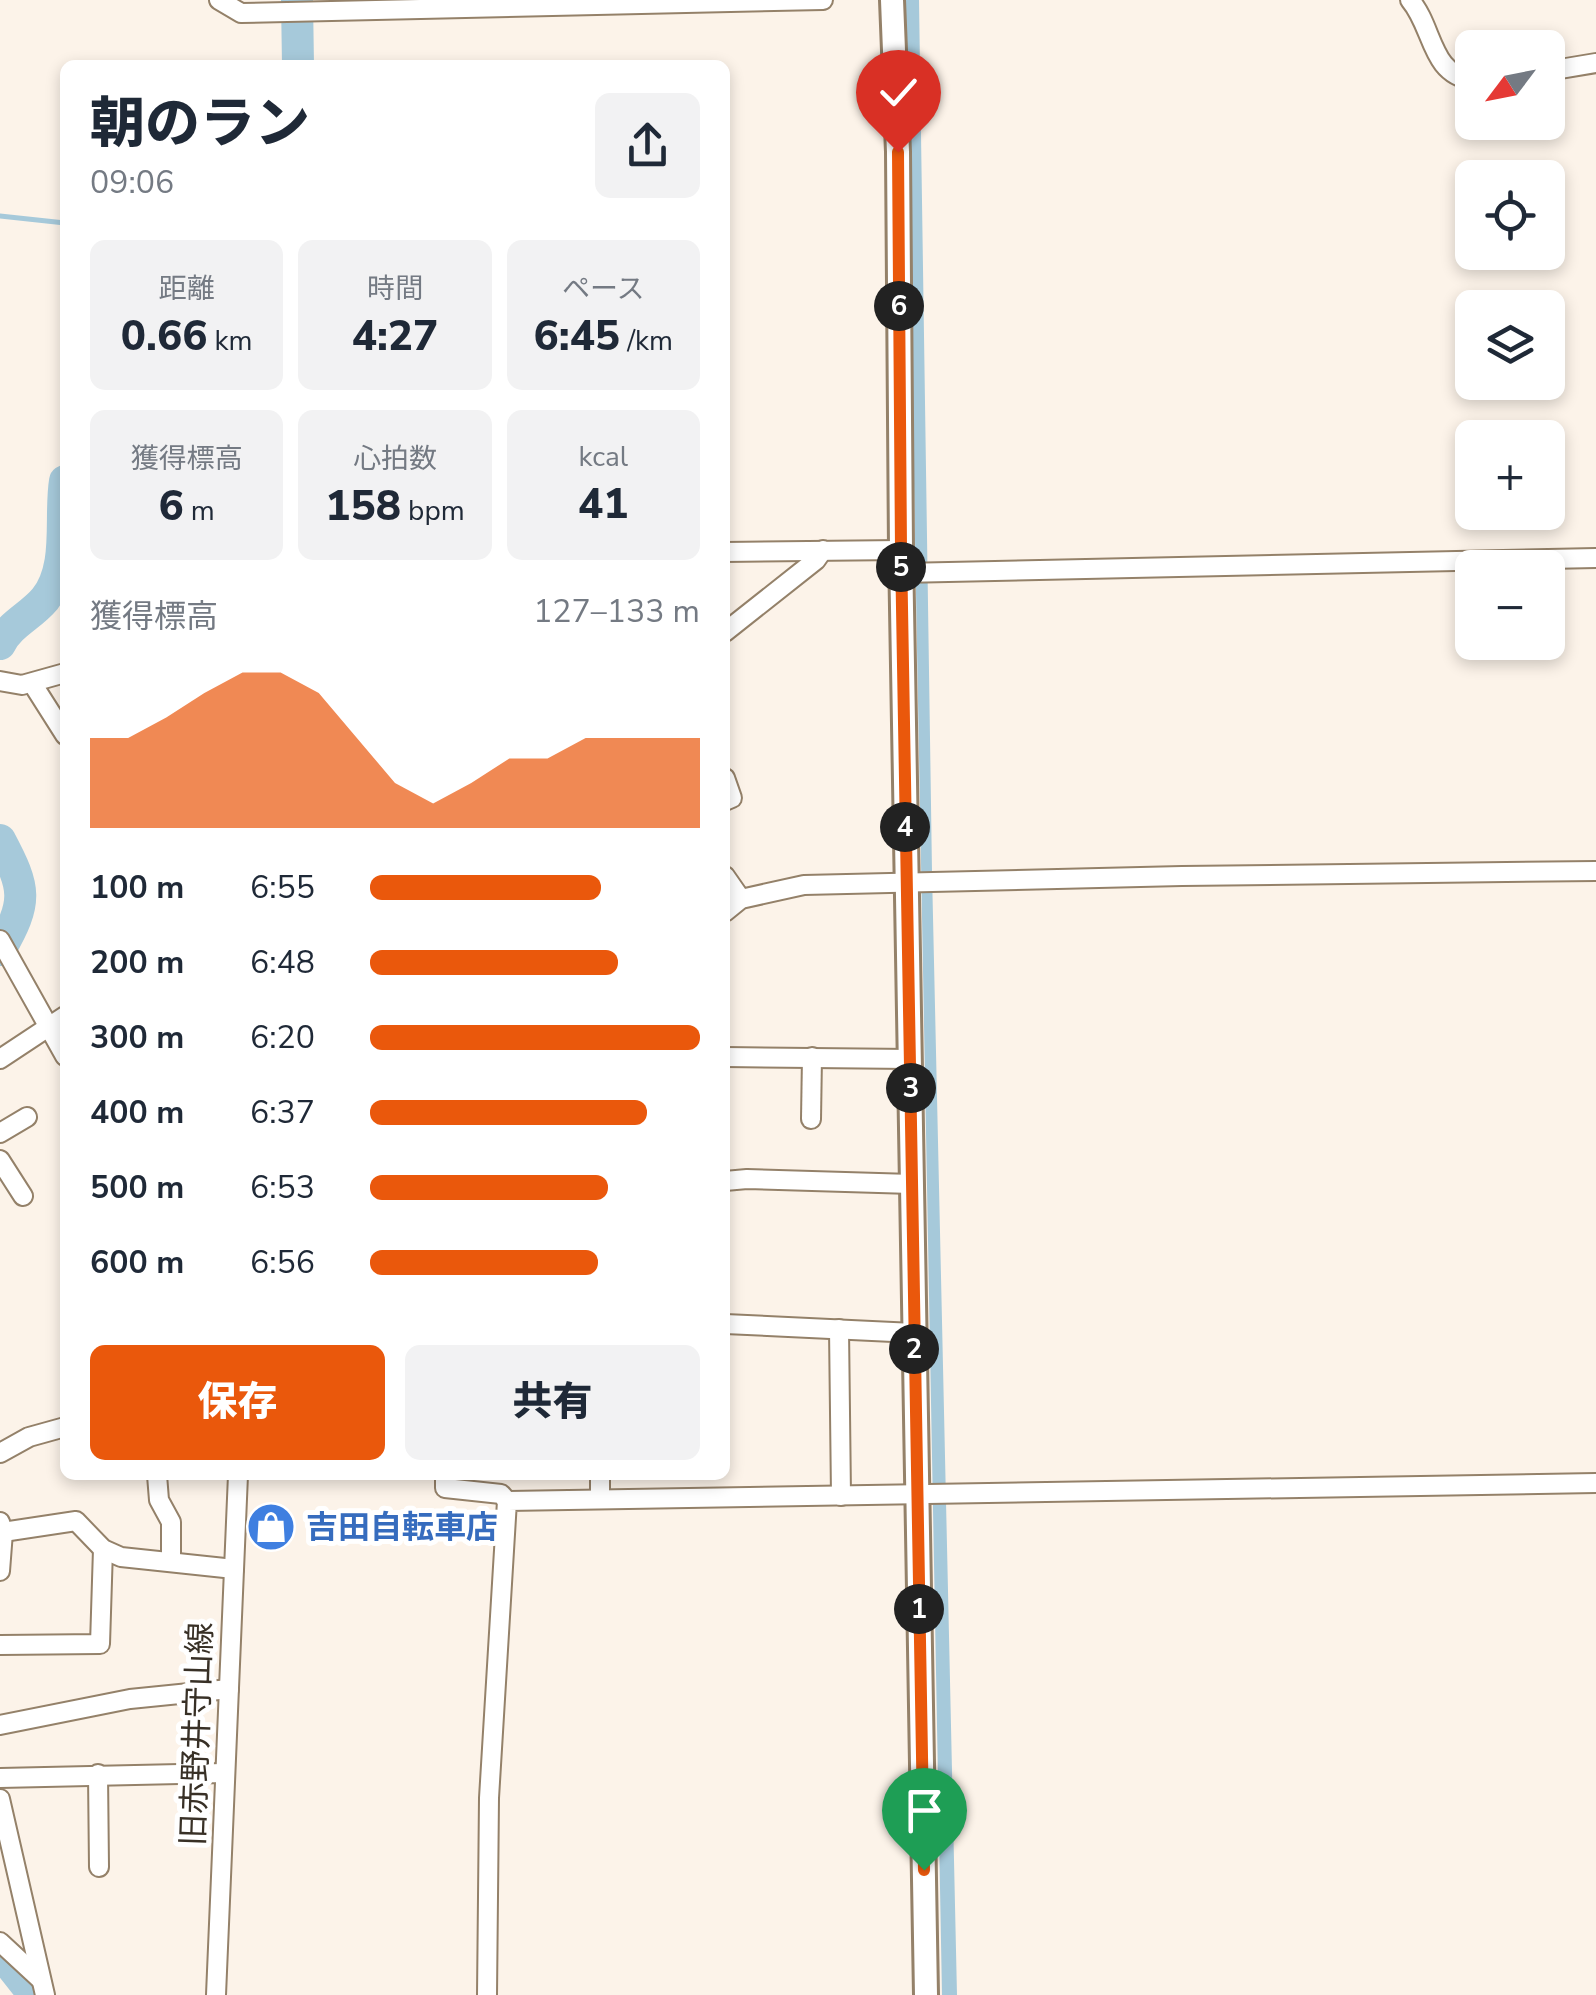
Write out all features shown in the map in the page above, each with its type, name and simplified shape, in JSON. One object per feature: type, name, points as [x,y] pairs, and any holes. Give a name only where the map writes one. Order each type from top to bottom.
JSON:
[{"type":"main road","points":[[892,0],[898,152],[901,562],[926,1995]]},
{"type":"street","points":[[219,0],[241,13],[823,0]]},
{"type":"street","points":[[1410,0],[1438,59],[1455,76]]},
{"type":"street","points":[[1565,68],[1596,63]]},
{"type":"street","points":[[730,628],[816,560],[823,550]]},
{"type":"street","points":[[730,552],[823,550],[901,562],[1596,558]]},
{"type":"street","points":[[0,681],[22,685],[60,674]]},
{"type":"street","points":[[32,682],[60,727]]},
{"type":"street","points":[[730,908],[741,900],[804,885],[1596,872]]},
{"type":"street","points":[[730,884],[741,900]]},
{"type":"street","points":[[0,940],[60,1048]]},
{"type":"street","points":[[0,1059],[60,1020]]},
{"type":"street","points":[[730,1058],[911,1059]]},
{"type":"street","points":[[811,1120],[812,1058]]},
{"type":"street","points":[[0,1134],[27,1117]]},
{"type":"street","points":[[0,1160],[23,1196]]},
{"type":"street","points":[[730,1181],[912,1184]]},
{"type":"street","points":[[730,1324],[914,1333]]},
{"type":"street","points":[[839,1329],[841,1496]]},
{"type":"street","points":[[0,1454],[29,1437],[60,1428]]},
{"type":"street","points":[[157,1480],[159,1500],[171,1522],[171,1562]]},
{"type":"street","name":"旧赤野井守山線","points":[[216,1995],[238,1480]]},
{"type":"street","points":[[444,1480],[445,1488],[501,1494],[506,1501],[489,1798],[487,1995]]},
{"type":"street","points":[[600,1480],[600,1499]]},
{"type":"street","points":[[506,1501],[1596,1484]]},
{"type":"street","points":[[0,1571],[1,1527],[76,1521],[103,1549],[121,1557],[234,1569]]},
{"type":"street","points":[[0,1645],[100,1644],[103,1549]]},
{"type":"street","points":[[0,1725],[130,1699],[228,1689]]},
{"type":"street","points":[[0,1778],[225,1773]]},
{"type":"street","points":[[98,1774],[100,1867]]},
{"type":"street","points":[[0,1799],[43,1988]]},
{"type":"street","points":[[0,1942],[43,1988]]},
{"type":"water","points":[[905,0],[919,0],[932,872],[957,1995],[942,1995]]},
{"type":"waterway","points":[[297,0],[298,60]]},
{"type":"waterway","points":[[0,216],[60,222]]},
{"type":"waterway","points":[[0,644],[45,599],[60,562]]},
{"type":"waterway","points":[[0,840],[15,871],[20,895],[15,919],[0,950]]},
{"type":"waterway","points":[[0,1952],[34,1995]]},
{"type":"place","name":"吉田自転車店","points":[[271,1527]]},
{"type":"route","points":[[898,152],[906,882],[924,1870]]}]
